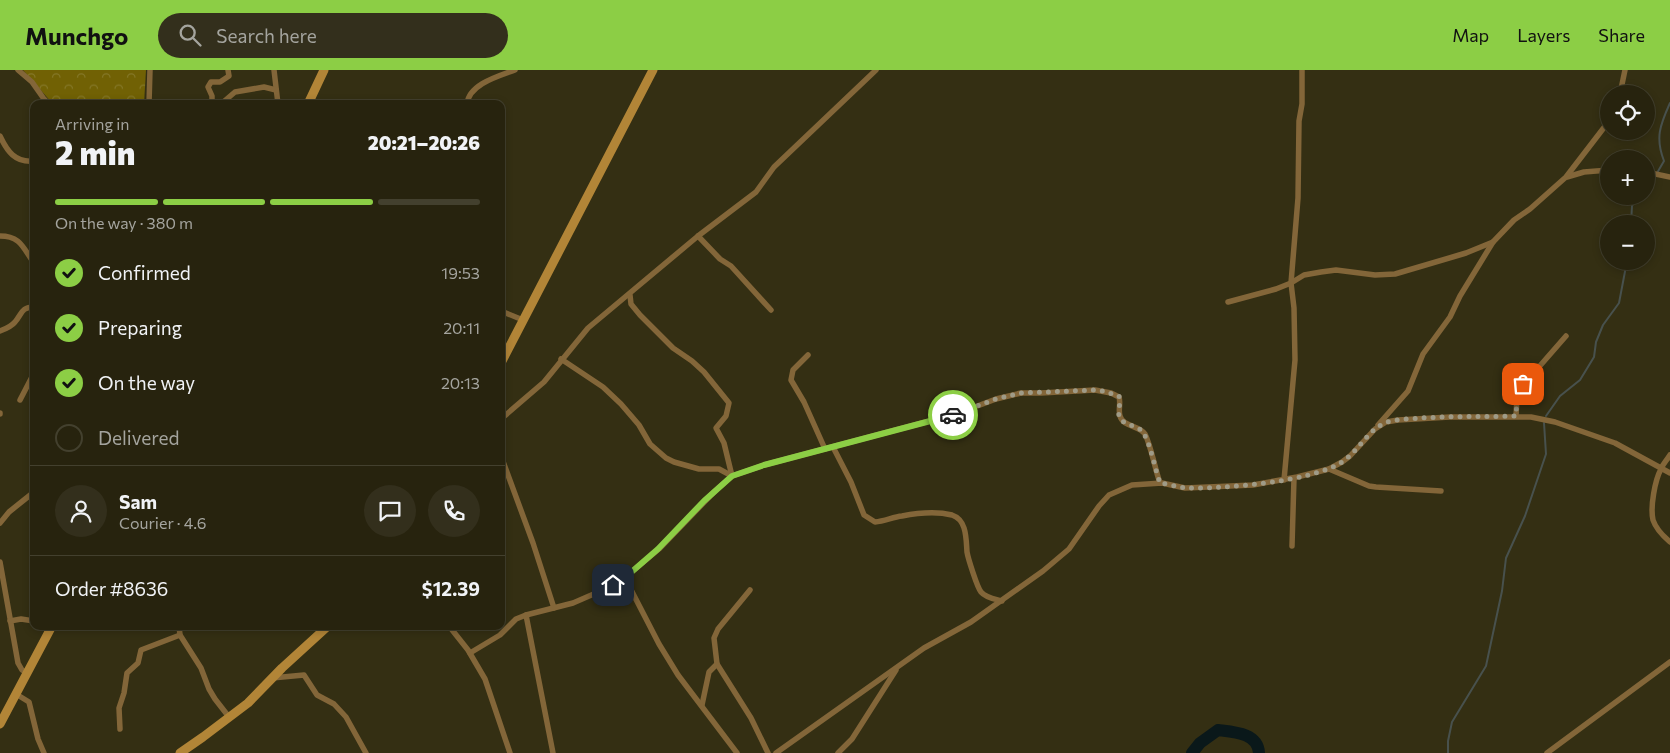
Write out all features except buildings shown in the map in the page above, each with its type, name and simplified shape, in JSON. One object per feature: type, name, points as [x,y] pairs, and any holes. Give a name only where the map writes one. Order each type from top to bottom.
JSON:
[{"type":"street","points":[[18,70],[32,82],[45,100]]},
{"type":"street","points":[[149,100],[150,70]]},
{"type":"street","points":[[212,100],[208,87],[211,82],[220,82],[229,76],[228,70]]},
{"type":"street","points":[[274,70],[277,100]]},
{"type":"street","points":[[310,100],[324,70]]},
{"type":"street","points":[[468,100],[474,89],[492,79],[515,70]]},
{"type":"street","points":[[505,355],[653,70]]},
{"type":"street","points":[[505,416],[544,382],[588,328],[630,295],[698,236],[756,192],[774,166],[876,70]]},
{"type":"street","points":[[1284,480],[1295,360],[1294,308],[1291,283],[1298,198],[1302,70]]},
{"type":"street","points":[[1622,85],[1625,70]]},
{"type":"street","points":[[226,100],[235,92],[264,86],[276,90]]},
{"type":"street","points":[[776,753],[924,648],[958,630],[1043,571],[1069,549],[1109,495],[1132,485],[1160,483],[1185,488],[1253,485],[1284,480],[1329,469],[1350,456],[1408,391],[1422,354],[1450,317],[1460,296],[1493,242],[1514,220],[1530,209],[1566,177],[1600,133]]},
{"type":"street","points":[[0,136],[7,151],[15,157],[30,161]]},
{"type":"street","points":[[1566,177],[1584,172],[1600,171]]},
{"type":"street","points":[[1655,174],[1670,177]]},
{"type":"street","points":[[0,236],[9,236],[17,239],[30,257]]},
{"type":"street","points":[[698,236],[731,266],[771,310]]},
{"type":"street","points":[[1228,302],[1276,289],[1304,275],[1336,270],[1376,275],[1395,274],[1466,253],[1493,242]]},
{"type":"street","points":[[630,295],[631,304],[640,315],[673,348],[704,372],[729,403],[726,416],[716,428],[724,443],[732,476]]},
{"type":"street","points":[[0,331],[14,323],[21,311],[30,307]]},
{"type":"street","points":[[505,313],[523,320]]},
{"type":"street","points":[[1516,416],[1518,390],[1566,336]]},
{"type":"street","points":[[808,355],[793,370],[791,380],[804,402],[825,449]]},
{"type":"street","points":[[562,360],[603,387],[615,398],[639,425],[650,444],[666,458],[674,462],[699,468],[719,469],[732,476]]},
{"type":"street","points":[[20,400],[30,381]]},
{"type":"street","points":[[470,653],[500,635],[516,619],[573,603],[626,580],[628,575],[658,549],[715,490],[732,476],[764,465],[956,414],[996,399],[1021,393],[1103,391],[1119,396],[1119,416],[1123,421],[1137,427],[1145,434],[1160,483]]},
{"type":"street","points":[[1375,429],[1386,422],[1450,416],[1532,417],[1555,422],[1615,443],[1670,473]]},
{"type":"street","points":[[833,447],[851,482],[864,515],[875,522],[917,514],[932,513],[954,516],[966,532],[970,565],[981,592],[990,598],[1002,601]]},
{"type":"street","points":[[1670,455],[1661,469],[1656,483],[1652,515],[1657,528],[1670,542]]},
{"type":"street","points":[[505,467],[554,608]]},
{"type":"street","points":[[1329,469],[1369,486],[1441,491]]},
{"type":"street","points":[[1292,546],[1294,478]]},
{"type":"street","points":[[0,523],[9,512],[30,495]]},
{"type":"street","points":[[0,562],[18,663],[22,670],[28,673]]},
{"type":"street","points":[[626,580],[659,644],[678,674],[738,753]]},
{"type":"street","points":[[750,590],[718,629],[714,638],[718,664],[751,718],[768,753]]},
{"type":"street","points":[[526,615],[553,753]]},
{"type":"street","points":[[10,621],[21,619],[30,620]]},
{"type":"street","points":[[0,724],[50,630]]},
{"type":"street","points":[[179,630],[180,635],[201,668],[215,699],[229,718]]},
{"type":"street","points":[[183,752],[248,703],[324,630]]},
{"type":"street","points":[[452,630],[470,653],[485,679],[510,753]]},
{"type":"street","points":[[120,729],[119,708],[124,693],[127,673],[138,663],[141,650],[180,635]]},
{"type":"street","points":[[1546,753],[1670,662]]},
{"type":"street","points":[[702,704],[709,672],[718,664]]},
{"type":"street","points":[[838,753],[852,739],[898,666]]},
{"type":"street","points":[[272,678],[304,675],[316,695],[334,704],[346,717],[366,753]]},
{"type":"street","points":[[16,694],[30,702],[38,739],[44,753]]},
{"type":"green space","points":[[23,70],[146,70],[144,100],[49,100]]},
{"type":"waterway","points":[[1657,173],[1664,161],[1659,138],[1670,103]]},
{"type":"waterway","points":[[1632,205],[1632,215]]},
{"type":"waterway","points":[[1546,416],[1560,396],[1580,380],[1594,357],[1596,342],[1603,325],[1619,303],[1625,270]]},
{"type":"waterway","points":[[1448,753],[1448,741],[1452,722],[1486,666],[1502,591],[1506,558],[1525,516],[1546,454],[1544,423]]},
{"type":"waterway","points":[[1192,753],[1200,743],[1218,730],[1250,737],[1258,746],[1259,753]]},
{"type":"way so far","points":[[953,415],[996,399],[1021,393],[1103,391],[1119,396],[1119,416],[1123,421],[1137,427],[1145,434],[1160,483],[1185,488],[1253,485],[1318,473],[1329,469],[1350,456],[1375,429],[1386,422],[1450,416],[1516,416],[1518,390],[1523,384]]},
{"type":"route","points":[[613,585],[626,580],[628,575],[658,549],[715,490],[732,476],[764,465],[953,415]]}]
